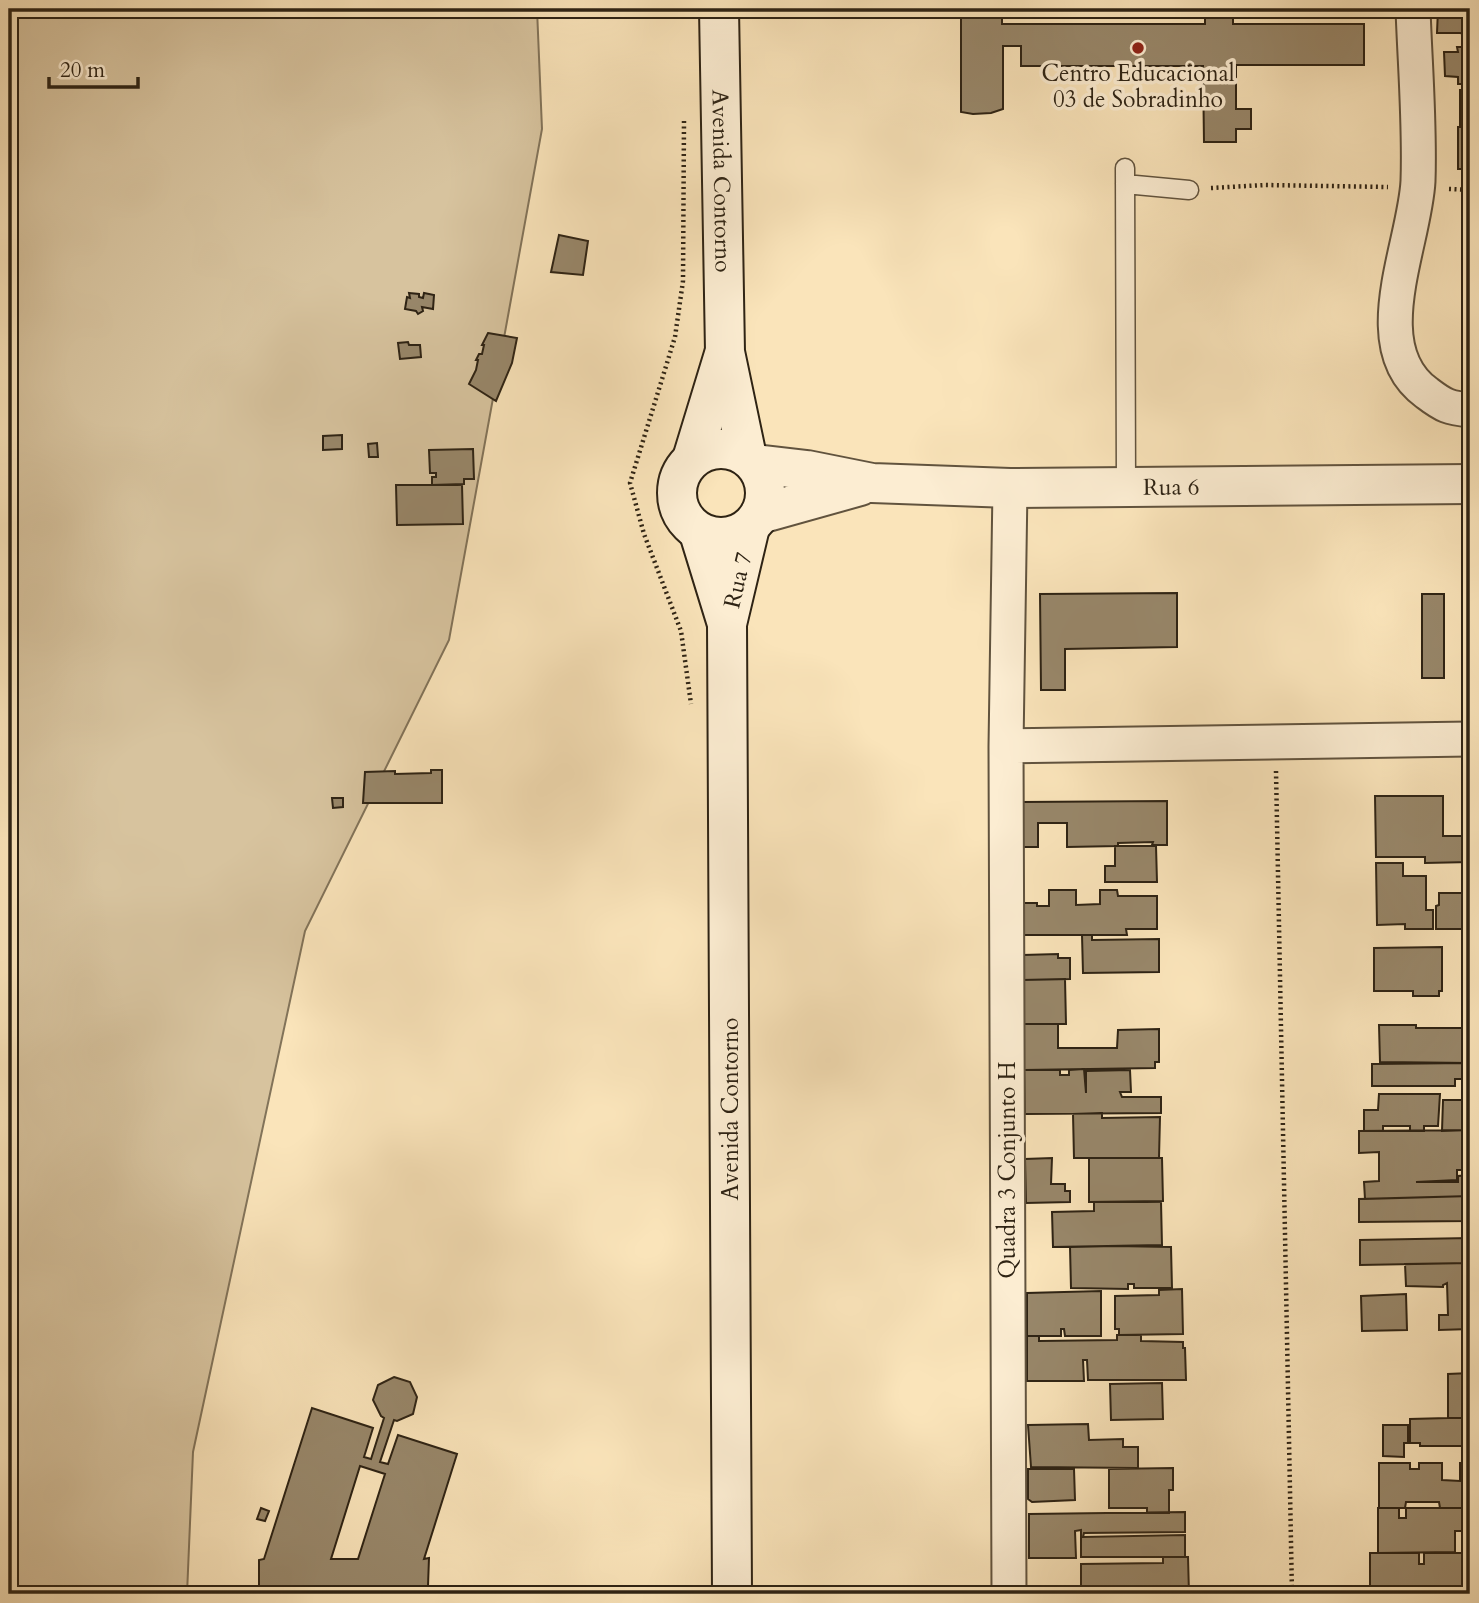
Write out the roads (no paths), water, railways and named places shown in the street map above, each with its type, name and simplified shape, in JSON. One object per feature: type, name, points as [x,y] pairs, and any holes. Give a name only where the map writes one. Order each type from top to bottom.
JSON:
[{"type":"main road","name":"Avenida Contorno","points":[[719,9],[725,352],[751,460]]},
{"type":"main road","name":"Avenida Contorno","points":[[692,459],[725,352]]},
{"type":"main road","points":[[730,449],[751,460],[763,479],[766,497],[755,520],[734,536],[716,538],[699,533],[683,518],[676,498],[679,476],[692,459],[709,450],[730,449]]},
{"type":"main road","name":"Rua 6","points":[[751,460],[872,483],[1010,488],[1470,484]]},
{"type":"main road","name":"Rua 6","points":[[755,520],[812,498],[872,483]]},
{"type":"main road","name":"Rua 7","points":[[727,624],[755,520]]},
{"type":"main road","name":"Rua 7","points":[[699,533],[727,624]]},
{"type":"main road","name":"Avenida Contorno","points":[[727,624],[732,1594]]},
{"type":"street","points":[[1413,9],[1418,187],[1415,217],[1396,305],[1396,346],[1412,382],[1446,407],[1470,410]]},
{"type":"street","name":"Quadra 3 Conjunto H","points":[[1009,1594],[1006,746],[1010,488]]},
{"type":"street","points":[[1006,746],[1470,739]]},
{"type":"lane","points":[[1126,487],[1125,176],[1189,190]]},
{"type":"place","name":"Centro Educacional 03 de Sobradinho","points":[[1138,48]]}]
